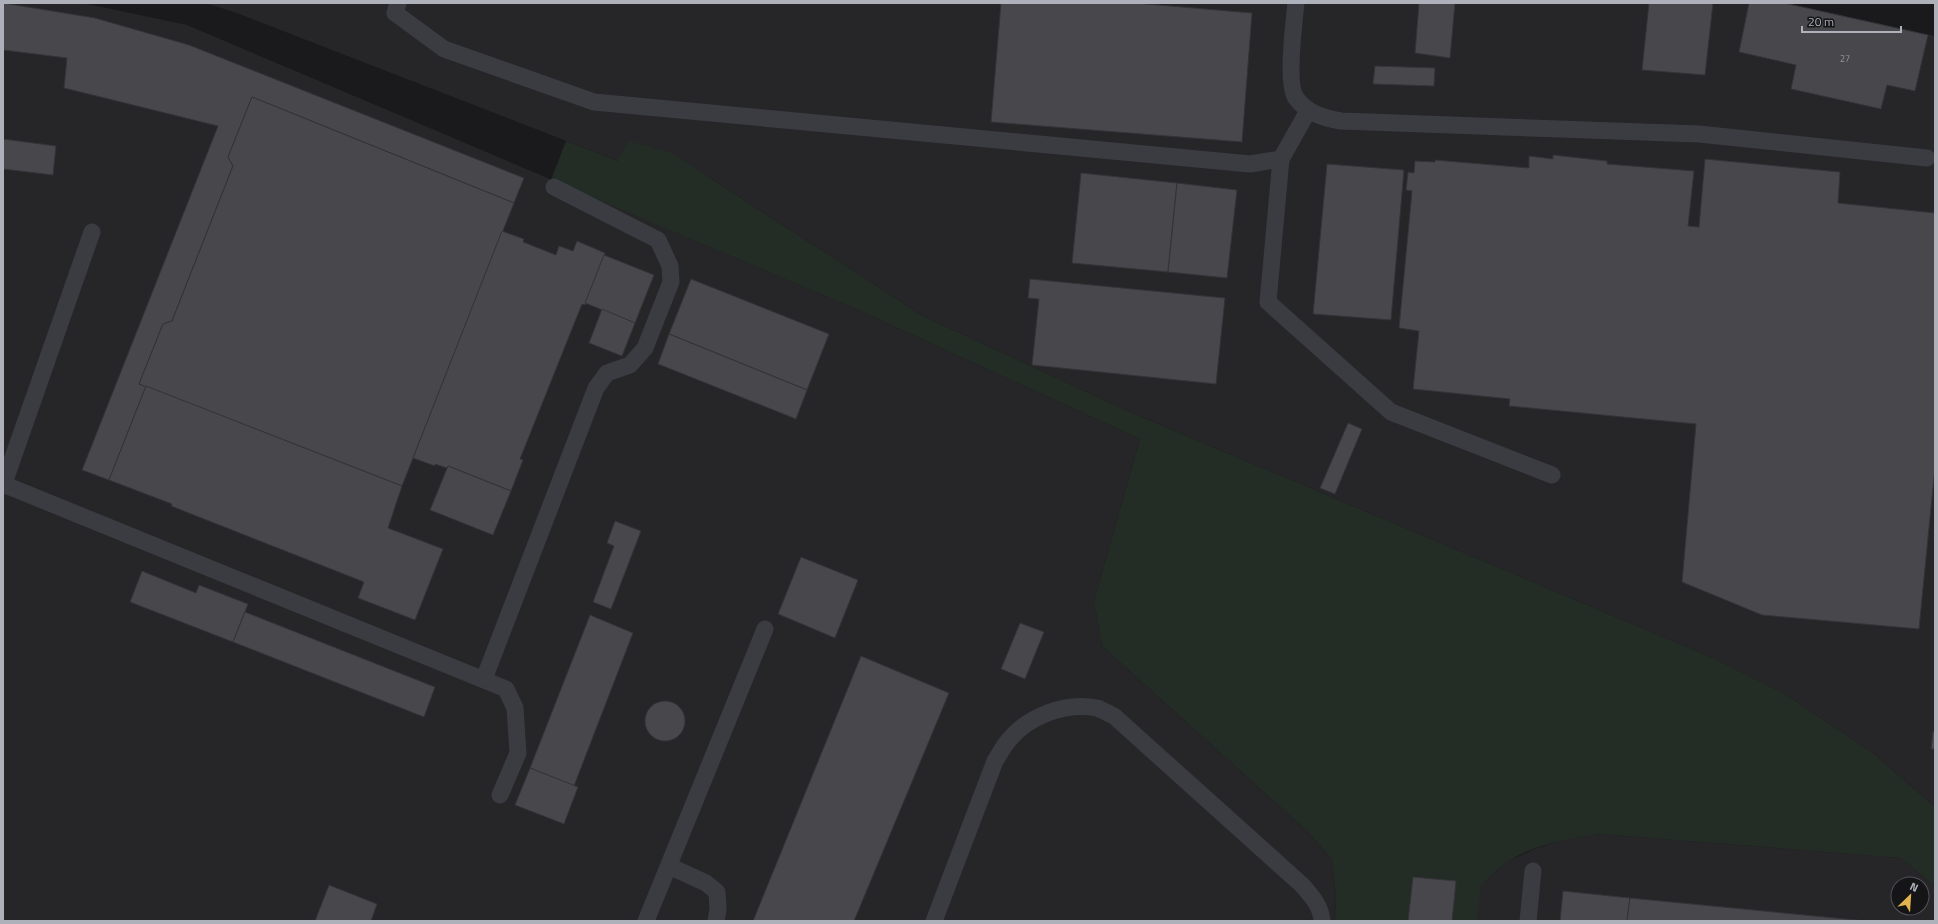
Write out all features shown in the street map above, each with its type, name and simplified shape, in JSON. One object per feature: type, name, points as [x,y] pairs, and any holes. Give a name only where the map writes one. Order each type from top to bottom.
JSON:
[{"type":"lane","points":[[398,3],[395,13],[444,49],[594,102],[1250,164],[1281,159]]},
{"type":"lane","points":[[1296,3],[1291,82],[1295,97],[1308,111],[1325,118],[1341,121],[1699,134],[1927,158]]},
{"type":"lane","points":[[1308,111],[1281,159],[1268,302],[1391,412],[1552,475]]},
{"type":"lane","points":[[484,679],[596,388],[607,373],[630,365],[645,348],[671,282],[670,266],[658,240],[554,187]]},
{"type":"lane","points":[[92,232],[3,484],[506,689],[515,708],[518,753],[500,795]]},
{"type":"lane","points":[[646,921],[764,629]]},
{"type":"lane","points":[[934,921],[995,762],[1008,740],[1028,724],[1049,712],[1073,707],[1097,708],[1114,716],[1302,885],[1313,898],[1322,914],[1322,921]]},
{"type":"lane","points":[[669,866],[706,883],[717,892],[716,921]]},
{"type":"lane","points":[[1528,921],[1533,871]]},
{"type":"shaded area","points":[[3,3],[83,3],[187,25],[856,309],[1140,439],[1094,601],[1102,646],[1307,831],[1332,859],[1336,896],[1335,921],[3,921]]},
{"type":"shaded area","points":[[205,3],[1787,3],[1935,36],[1935,807],[1873,753],[1785,694],[1713,658],[1130,412],[923,316],[707,176],[618,161],[234,12]]},
{"type":"shaded area","points":[[566,141],[618,161],[628,141],[670,152],[923,316],[1130,412],[1713,658],[1785,694],[1873,753],[1935,807],[1935,886],[1930,882],[1930,876],[1923,876],[1901,858],[1600,834],[1564,840],[1539,847],[1506,863],[1481,885],[1477,921],[1335,921],[1336,896],[1332,859],[1307,831],[1102,646],[1094,601],[1140,439],[856,309],[551,180]]},
{"type":"shaded area","points":[[1600,834],[1901,858],[1923,876],[1890,876],[1890,916],[1930,916],[1930,882],[1935,886],[1935,921],[1477,921],[1480,885],[1506,862],[1537,848],[1566,839]]},
{"type":"building","points":[[3,3],[95,18],[189,45],[524,178],[514,203],[252,97],[228,157],[233,166],[172,321],[163,324],[139,384],[146,386],[109,480],[82,470],[218,126],[64,88],[67,58],[3,50]]},
{"type":"building","points":[[1001,3],[1135,3],[1252,13],[1242,142],[991,122]]},
{"type":"building","points":[[1419,3],[1455,3],[1450,58],[1415,53]]},
{"type":"building","points":[[1649,3],[1713,3],[1705,75],[1642,70]]},
{"type":"building","points":[[1749,3],[1784,3],[1928,35],[1915,91],[1887,85],[1881,109],[1791,89],[1796,65],[1739,52]]},
{"type":"building","points":[[1375,66],[1435,68],[1434,86],[1373,84]]},
{"type":"building","points":[[252,97],[514,203],[402,486],[139,384],[163,324],[172,321],[233,166],[228,157]]},
{"type":"building","points":[[3,139],[56,146],[53,175],[3,169]]},
{"type":"building","points":[[1553,155],[1607,161],[1607,164],[1694,171],[1688,226],[1699,227],[1705,159],[1840,172],[1838,203],[1935,213],[1935,467],[1919,629],[1762,615],[1682,582],[1696,424],[1509,406],[1510,399],[1413,389],[1419,331],[1399,328],[1412,191],[1406,190],[1408,172],[1414,173],[1415,161],[1435,162],[1435,160],[1529,168],[1529,156],[1553,159]]},
{"type":"building","points":[[1327,164],[1404,170],[1391,320],[1313,314]]},
{"type":"building","points":[[1081,173],[1177,183],[1168,272],[1072,263]]},
{"type":"building","points":[[1177,183],[1237,190],[1227,278],[1168,272]]},
{"type":"building","points":[[502,231],[524,239],[523,242],[556,255],[559,246],[573,251],[577,241],[605,253],[585,305],[582,304],[520,459],[523,460],[511,491],[448,466],[447,468],[435,464],[435,466],[413,458]]},
{"type":"building","points":[[604,255],[654,275],[635,323],[585,303]]},
{"type":"building","points":[[691,279],[829,334],[807,390],[669,334]]},
{"type":"building","points":[[1030,279],[1225,298],[1216,384],[1032,365],[1039,299],[1028,298]]},
{"type":"building","points":[[602,309],[635,323],[622,356],[589,343]]},
{"type":"building","points":[[669,334],[807,390],[796,419],[658,364]]},
{"type":"building","points":[[146,386],[402,486],[388,528],[443,549],[415,620],[358,598],[364,582],[109,480]]},
{"type":"building","points":[[1348,423],[1362,429],[1335,494],[1320,488]]},
{"type":"building","points":[[448,466],[511,491],[493,535],[430,510]]},
{"type":"building","points":[[615,521],[641,531],[611,609],[593,602],[614,546],[607,543]]},
{"type":"building","points":[[801,557],[858,580],[835,638],[778,614]]},
{"type":"building","points":[[142,571],[196,593],[199,585],[248,604],[233,642],[130,602]]},
{"type":"building","points":[[245,612],[435,687],[424,717],[233,642]]},
{"type":"building","points":[[590,615],[633,633],[574,786],[530,768]]},
{"type":"building","points":[[1020,623],[1044,632],[1025,679],[1001,669]]},
{"type":"building","points":[[861,656],[949,693],[854,921],[753,921]]},
{"type":"building","points":[[665,701],[673,703],[679,707],[683,713],[685,721],[683,729],[679,735],[673,739],[665,741],[657,739],[651,735],[647,729],[645,721],[647,713],[651,707],[657,703]]},
{"type":"building","points":[[1933,732],[1935,732],[1935,749],[1931,749]]},
{"type":"building","points":[[530,768],[578,787],[564,824],[515,805]]},
{"type":"building","points":[[1413,877],[1456,881],[1452,921],[1408,921]]},
{"type":"building","points":[[329,885],[377,904],[371,921],[315,921]]},
{"type":"building","points":[[1563,891],[1630,898],[1627,921],[1560,921]]},
{"type":"building","points":[[1630,898],[1866,921],[1627,921]]}]
